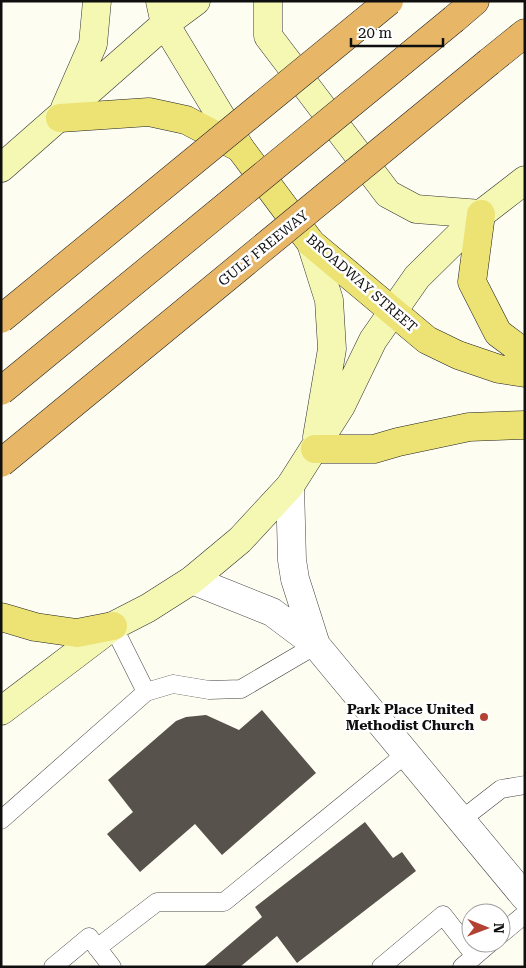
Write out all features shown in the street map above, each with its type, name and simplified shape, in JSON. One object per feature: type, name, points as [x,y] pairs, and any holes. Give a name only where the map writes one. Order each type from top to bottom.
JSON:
[{"type":"highway","points":[[1,319],[389,1]]},
{"type":"highway","points":[[1,392],[475,1]]},
{"type":"highway","name":"GULF FREEWAY","points":[[1,463],[525,33]]},
{"type":"main road","points":[[60,118],[93,44],[97,1]]},
{"type":"main road","points":[[1,168],[60,118],[162,13],[196,1]]},
{"type":"main road","points":[[268,1],[268,36],[388,194],[416,209],[481,214]]},
{"type":"main road","points":[[162,13],[240,148]]},
{"type":"main road","name":"BROADWAY STREET","points":[[60,118],[149,112],[186,120],[240,148],[312,243],[428,340],[458,355],[499,369],[525,373]]},
{"type":"main road","points":[[1,711],[113,626],[148,608],[192,580],[240,540],[290,486],[315,449],[341,406],[373,340],[417,277],[481,214],[525,180]]},
{"type":"main road","points":[[481,214],[472,282],[498,333],[525,353]]},
{"type":"main road","points":[[312,243],[329,300],[332,350],[315,449]]},
{"type":"main road","points":[[315,449],[374,449],[469,427],[525,425]]},
{"type":"main road","points":[[1,617],[36,627],[77,633],[113,626]]},
{"type":"street","points":[[290,486],[292,560],[295,579],[316,646]]},
{"type":"street","points":[[192,580],[272,612],[316,646],[525,897]]},
{"type":"lane","points":[[113,626],[146,692]]},
{"type":"lane","points":[[1,820],[146,692],[173,684],[210,690],[241,689],[316,646]]},
{"type":"lane","points":[[98,948],[157,902],[224,902],[407,753]]},
{"type":"lane","points":[[461,820],[501,789],[525,785]]},
{"type":"lane","points":[[511,926],[525,914]]},
{"type":"lane","points":[[381,967],[442,915],[468,962],[478,953]]},
{"type":"lane","points":[[53,967],[89,936],[112,967]]},
{"type":"building","points":[[262,710],[316,773],[222,855],[195,824],[140,872],[107,834],[133,812],[108,780],[176,721],[186,717],[206,715],[239,730]]},
{"type":"building","points":[[365,822],[393,858],[402,852],[416,871],[297,963],[277,936],[240,967],[203,967],[262,917],[255,907]]},
{"type":"place","name":"Park Place United Methodist Church","points":[[484,717]]}]
